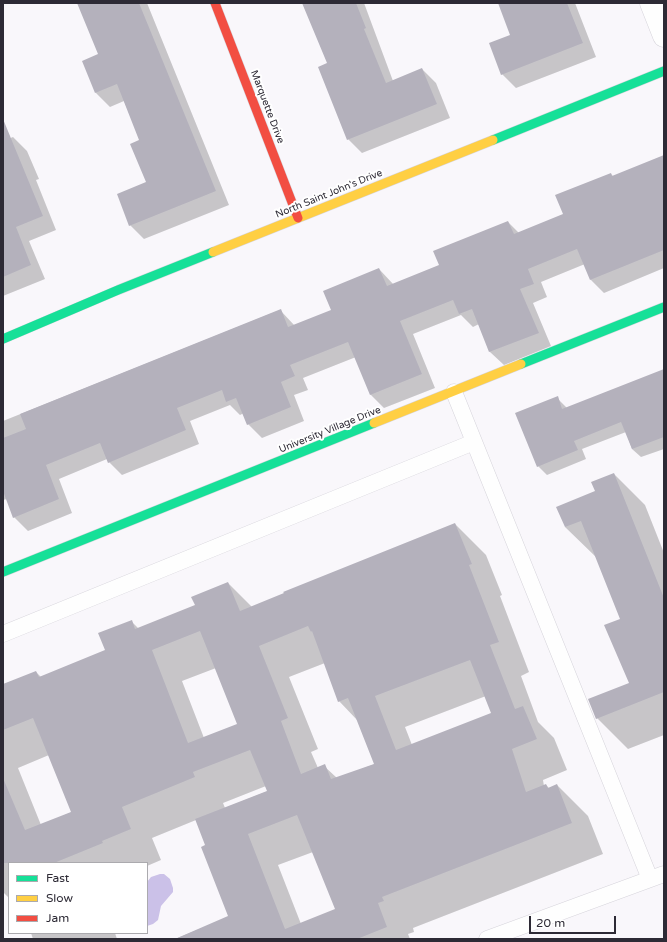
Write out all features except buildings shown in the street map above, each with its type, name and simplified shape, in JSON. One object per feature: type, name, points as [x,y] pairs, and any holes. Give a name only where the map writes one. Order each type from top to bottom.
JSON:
[{"type":"street","name":"Marquette Drive","points":[[215,3],[298,218]]},
{"type":"street","points":[[651,3],[664,36]]},
{"type":"street","name":"North Saint John's Drive","points":[[3,339],[118,290],[664,71]]},
{"type":"street","name":"University Village Drive","points":[[3,572],[664,307]]},
{"type":"lane","points":[[454,392],[657,876],[487,939]]},
{"type":"lane","points":[[3,634],[474,442]]},
{"type":"shaded area","points":[[164,874],[170,879],[173,892],[161,906],[158,920],[148,926],[148,881],[151,877]]},
{"type":"traffic: fast","points":[[493,140],[664,71]]},
{"type":"traffic: fast","points":[[3,339],[118,290],[213,252]]},
{"type":"traffic: fast","points":[[521,364],[664,307]]},
{"type":"traffic: fast","points":[[3,572],[374,423]]},
{"type":"traffic: slow","points":[[213,252],[493,140]]},
{"type":"traffic: slow","points":[[374,423],[521,364]]},
{"type":"traffic: jam","points":[[215,3],[298,218]]}]
